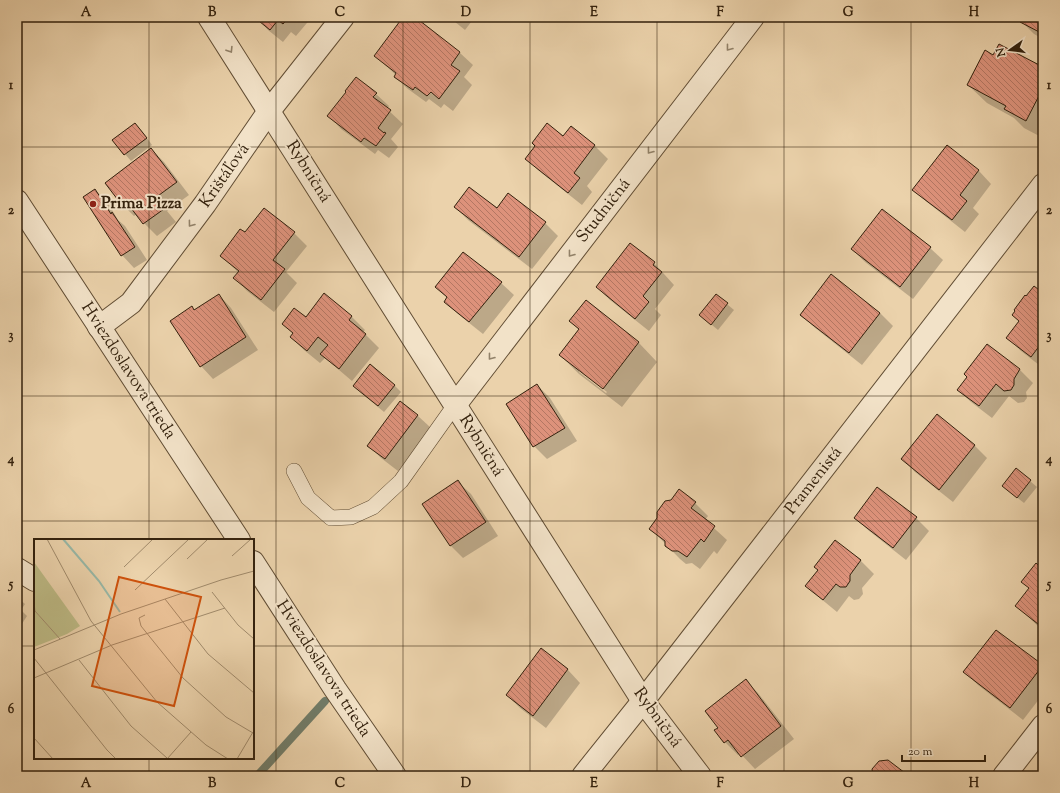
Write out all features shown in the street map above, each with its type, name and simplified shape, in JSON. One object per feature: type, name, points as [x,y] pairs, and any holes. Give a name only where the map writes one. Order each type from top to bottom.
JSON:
[{"type":"street","name":"Rybničná","points":[[209,17],[643,702],[700,776]]},
{"type":"street","name":"Krištáľová","points":[[99,327],[131,303],[205,204],[269,111],[343,17]]},
{"type":"street","name":"Studničná","points":[[455,404],[753,17]]},
{"type":"street","name":"Pramenistá","points":[[583,776],[643,702],[1043,185]]},
{"type":"street","name":"Hviezdoslavova trieda","points":[[17,201],[238,539]]},
{"type":"street","name":"Hviezdoslavova trieda","points":[[254,564],[335,689],[395,776]]},
{"type":"street","points":[[17,569],[34,579]]},
{"type":"street","points":[[1004,776],[1043,726]]},
{"type":"lane","points":[[294,471],[308,498],[331,518],[351,517],[373,507],[401,481],[455,404]]},
{"type":"building","points":[[254,17],[289,17],[283,24],[278,20],[270,30]]},
{"type":"building","points":[[403,17],[415,17],[460,52],[451,65],[460,71],[439,99],[431,92],[427,96],[415,87],[413,90],[394,77],[396,73],[374,56]]},
{"type":"building","points":[[1023,17],[1043,17],[1043,34],[1020,22]]},
{"type":"building","points":[[999,44],[1043,67],[1043,88],[1026,121],[1004,109],[1006,106],[967,85],[985,50],[993,55]]},
{"type":"building","points":[[356,77],[377,93],[373,97],[391,110],[378,128],[386,133],[376,146],[364,138],[361,142],[327,116]]},
{"type":"building","points":[[135,123],[147,138],[124,155],[112,140]]},
{"type":"building","points":[[547,123],[563,136],[571,126],[595,145],[574,173],[580,178],[568,193],[525,159],[535,146],[532,143]]},
{"type":"building","points":[[947,145],[979,170],[960,195],[967,201],[952,220],[912,190]]},
{"type":"building","points":[[151,148],[177,182],[155,198],[164,209],[143,224],[125,200],[121,204],[105,183]]},
{"type":"building","points":[[469,187],[497,208],[508,193],[546,222],[519,257],[454,207]]},
{"type":"building","points":[[95,189],[135,247],[121,256],[83,197]]},
{"type":"building","points":[[264,208],[295,232],[273,260],[285,269],[261,300],[233,278],[239,271],[220,256],[240,229],[245,232]]},
{"type":"building","points":[[882,209],[931,247],[900,287],[851,249]]},
{"type":"building","points":[[630,243],[655,262],[653,265],[662,272],[643,296],[649,302],[635,319],[596,287]]},
{"type":"building","points":[[463,252],[502,282],[469,322],[444,302],[447,297],[435,287]]},
{"type":"building","points":[[831,274],[880,313],[849,353],[800,315]]},
{"type":"building","points":[[1034,286],[1043,293],[1043,341],[1031,357],[1006,338],[1019,321],[1012,315],[1015,311],[1014,310]]},
{"type":"building","points":[[324,293],[352,316],[349,320],[366,334],[339,369],[320,354],[328,345],[318,337],[307,351],[290,337],[293,333],[282,324],[294,308],[306,317]]},
{"type":"building","points":[[219,294],[246,337],[200,367],[170,321],[192,306],[194,310]]},
{"type":"building","points":[[716,294],[728,303],[711,325],[699,315]]},
{"type":"building","points":[[586,300],[639,342],[603,389],[559,355],[579,329],[569,321]]},
{"type":"building","points":[[987,344],[1020,369],[1014,379],[1014,385],[1011,390],[1004,391],[996,384],[979,406],[957,390],[967,377],[964,374]]},
{"type":"building","points":[[370,364],[395,385],[378,406],[353,386]]},
{"type":"building","points":[[537,384],[565,428],[533,447],[506,404]]},
{"type":"building","points":[[400,401],[418,415],[385,459],[367,446]]},
{"type":"building","points":[[937,414],[975,445],[939,490],[901,459]]},
{"type":"building","points":[[1016,468],[1031,480],[1017,498],[1002,486]]},
{"type":"building","points":[[458,480],[486,522],[450,546],[422,504]]},
{"type":"building","points":[[877,487],[917,517],[893,548],[854,518]]},
{"type":"building","points":[[679,489],[696,502],[691,508],[715,526],[704,542],[701,539],[687,557],[678,551],[672,551],[665,546],[665,541],[649,529],[657,518],[657,512],[665,501],[671,500]]},
{"type":"building","points":[[835,540],[861,560],[850,575],[850,581],[846,587],[840,587],[836,584],[823,600],[805,586],[818,570],[814,567]]},
{"type":"building","points":[[1036,563],[1043,569],[1043,628],[1015,606],[1029,588],[1021,582]]},
{"type":"building","points":[[996,630],[1043,665],[1010,708],[963,672]]},
{"type":"building","points":[[541,648],[568,669],[533,716],[506,695]]},
{"type":"building","points":[[746,679],[781,726],[741,757],[728,740],[724,743],[714,730],[718,728],[705,711]]},
{"type":"building","points":[[888,760],[909,776],[873,776],[872,769],[879,761]]},
{"type":"waterway","points":[[257,776],[325,701]]},
{"type":"place","name":"Prima Pizza","points":[[93,204]]}]
